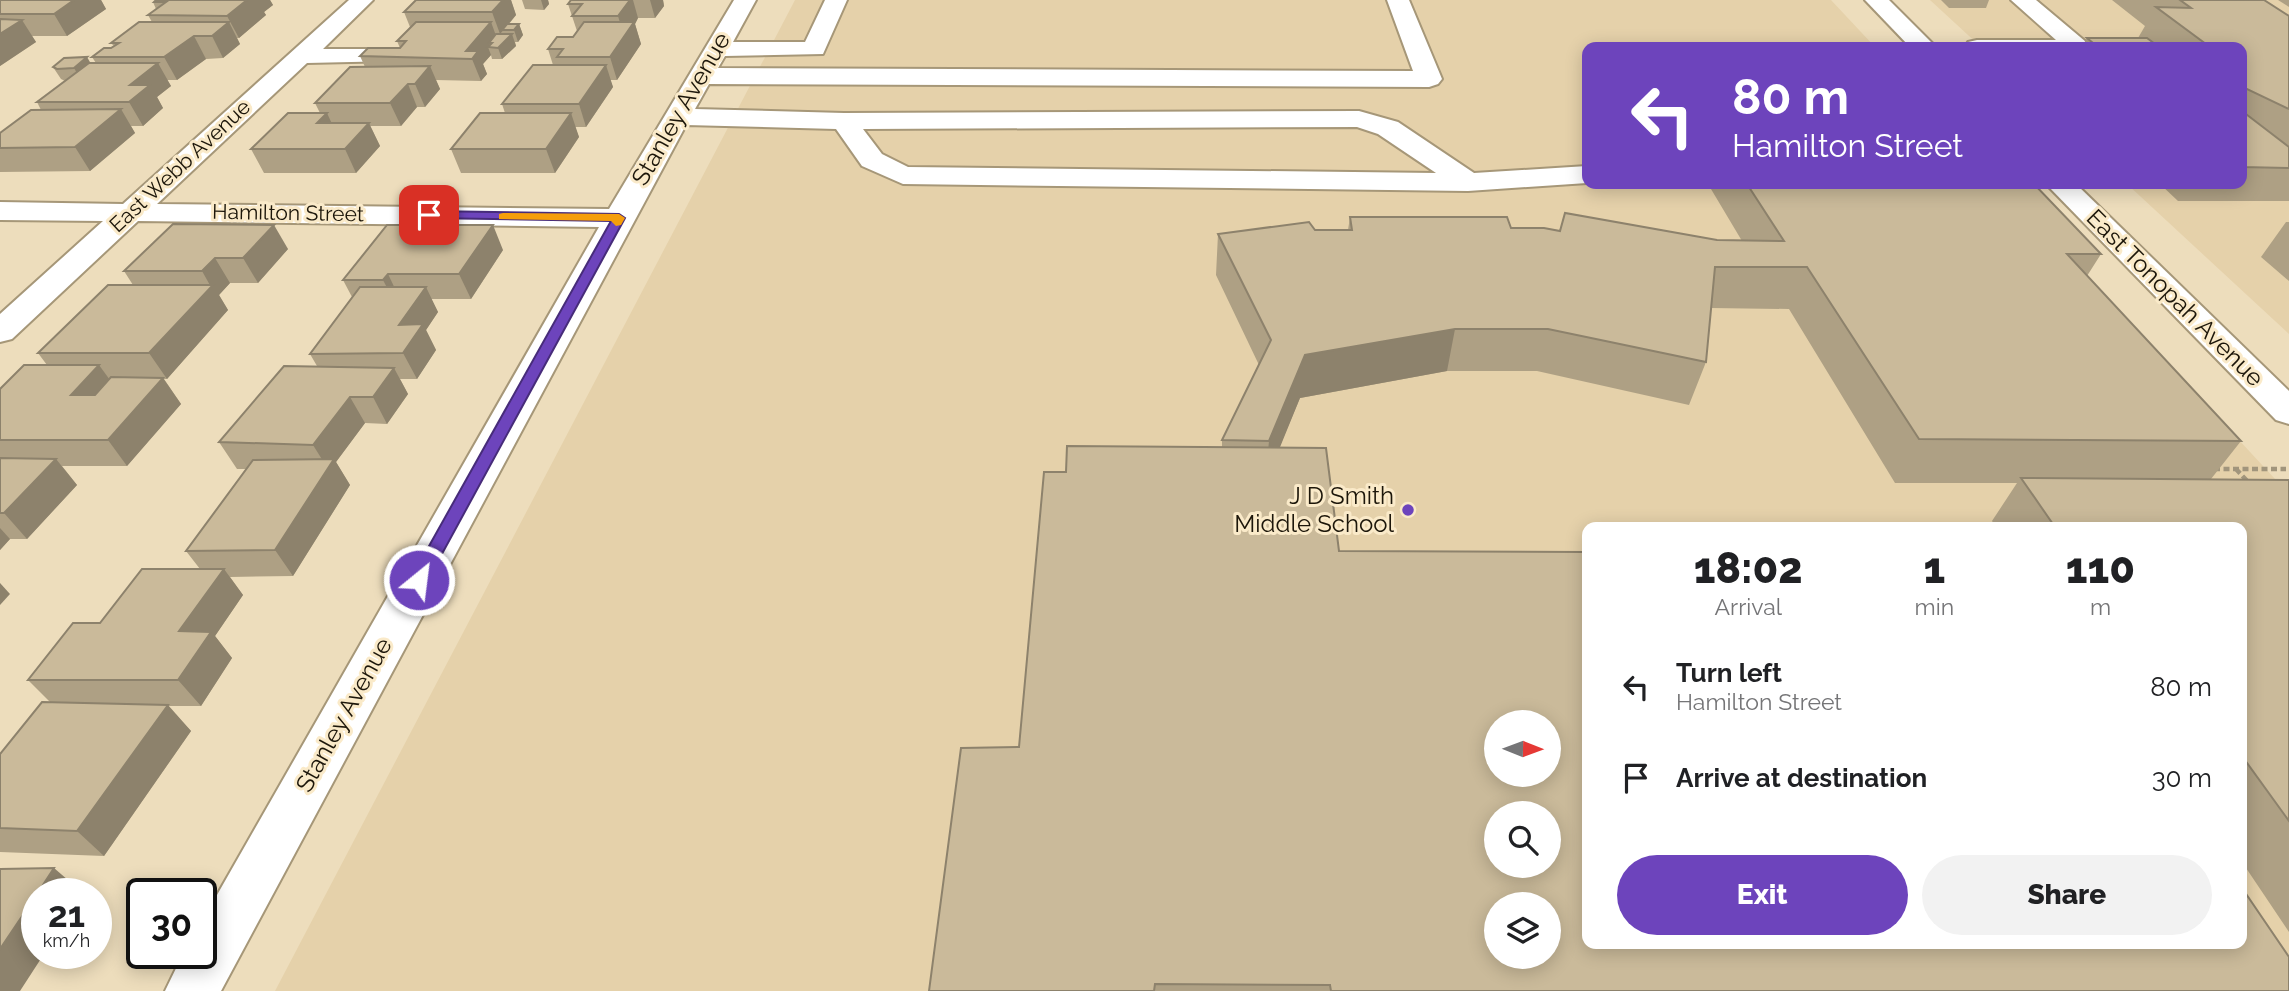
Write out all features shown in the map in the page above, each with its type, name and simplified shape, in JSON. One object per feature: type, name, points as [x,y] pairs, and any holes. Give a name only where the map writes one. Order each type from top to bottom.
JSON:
[{"type":"street","name":"East Webb Avenue","points":[[0,332],[362,0]]},
{"type":"street","name":"Stanley Avenue","points":[[192,991],[619,218],[745,0]]},
{"type":"street","points":[[708,62],[814,49],[836,0]]},
{"type":"street","points":[[708,62],[1429,79],[1398,0]]},
{"type":"street","points":[[1876,0],[1919,42]]},
{"type":"street","points":[[2022,0],[2074,42]]},
{"type":"street","points":[[300,56],[387,56]]},
{"type":"street","points":[[677,117],[844,121],[1359,120],[1388,128],[1468,182]]},
{"type":"street","points":[[844,121],[872,160],[903,175],[1468,182],[1582,175]]},
{"type":"street","name":"East Tonopah Avenue","points":[[2065,189],[2286,405]]},
{"type":"street","name":"Hamilton Street","points":[[0,211],[619,218]]},
{"type":"path","points":[[2207,469],[2286,469]]},
{"type":"path","points":[[2236,469],[2254,489]]},
{"type":"shaded area","name":"J D Smith Middle School","points":[[795,0],[1831,0],[1870,42],[1582,42],[1582,189],[2007,189],[2289,494],[2289,991],[275,991]]},
{"type":"shaded area","points":[[1930,0],[2289,0],[2289,334],[2132,189],[2247,189],[2247,42],[1976,42]]},
{"type":"building","points":[[0,0],[74,0],[54,14],[0,14]]},
{"type":"building","points":[[247,0],[227,16],[148,15],[166,2],[154,2]]},
{"type":"building","points":[[416,0],[503,0],[492,12],[404,12]]},
{"type":"building","points":[[571,0],[630,0],[618,16],[572,16],[582,4],[568,4]]},
{"type":"building","points":[[2180,0],[2264,0],[2289,16],[2289,109],[2247,89],[2247,42],[2203,42],[2156,7],[2191,8]]},
{"type":"building","points":[[0,19],[22,20],[0,34]]},
{"type":"building","points":[[139,22],[229,22],[212,36],[194,36],[164,57],[92,57],[104,48],[111,48],[119,43],[111,43]]},
{"type":"building","points":[[416,22],[491,22],[466,51],[478,51],[472,59],[360,56],[368,48],[400,48],[406,41],[397,41]]},
{"type":"building","points":[[584,22],[634,22],[610,57],[557,57],[563,49],[548,49],[557,37],[573,37]]},
{"type":"building","points":[[507,24],[519,24],[514,30],[502,30]]},
{"type":"building","points":[[496,34],[512,34],[498,48],[488,47]]},
{"type":"building","points":[[2087,38],[2147,38],[2152,42],[2092,42]]},
{"type":"building","points":[[87,57],[74,68],[53,67],[64,58]]},
{"type":"building","points":[[89,63],[158,63],[130,85],[150,85],[129,102],[37,102]]},
{"type":"building","points":[[533,65],[606,65],[579,104],[502,104]]},
{"type":"building","points":[[430,66],[415,84],[408,84],[390,103],[315,103],[350,67]]},
{"type":"building","points":[[121,109],[75,147],[0,148],[0,133],[31,110]]},
{"type":"building","points":[[288,113],[327,113],[317,123],[369,123],[345,149],[251,149]]},
{"type":"building","points":[[480,113],[571,113],[546,149],[451,149]]},
{"type":"building","points":[[2247,115],[2289,147],[2289,168],[2247,167]]},
{"type":"building","points":[[1750,189],[2039,189],[2101,254],[2067,254],[2241,441],[1919,439],[1807,267],[1715,267],[1706,362],[1548,329],[1455,329],[1305,355],[1269,441],[1222,440],[1271,340],[1218,234],[1309,222],[1315,230],[1352,230],[1350,217],[1507,217],[1511,228],[1560,231],[1565,213],[1717,240],[1784,241]]},
{"type":"building","points":[[173,224],[274,225],[243,258],[215,258],[202,271],[124,271]]},
{"type":"building","points":[[387,225],[493,225],[459,274],[388,274],[383,280],[343,280]]},
{"type":"building","points":[[108,285],[213,285],[149,353],[38,353]]},
{"type":"building","points":[[360,287],[426,287],[399,325],[423,324],[403,353],[310,354]]},
{"type":"building","points":[[24,365],[99,365],[71,395],[95,395],[111,377],[163,378],[108,440],[0,440],[0,389]]},
{"type":"building","points":[[284,366],[394,368],[373,397],[350,397],[313,445],[219,442]]},
{"type":"building","name":"J D Smith Middle School","points":[[1067,446],[1326,448],[1339,551],[1582,552],[1582,949],[2247,949],[2247,895],[2289,957],[2289,991],[1331,991],[1330,985],[1155,984],[1154,991],[929,991],[961,748],[1019,747],[1044,472],[1066,472]]},
{"type":"building","points":[[0,458],[56,459],[4,513],[0,513]]},
{"type":"building","points":[[334,459],[275,550],[186,551],[253,460]]},
{"type":"building","points":[[2021,478],[2289,480],[2289,821],[2247,763],[2247,522],[2052,522]]},
{"type":"building","points":[[142,569],[224,569],[179,631],[211,632],[178,680],[28,680],[73,623],[100,623]]},
{"type":"building","points":[[42,702],[168,705],[77,831],[0,828],[0,754]]},
{"type":"building","points":[[54,868],[47,878],[21,878],[21,918],[0,949],[0,869]]},
{"type":"slow traffic","points":[[503,216],[619,218],[616,222]]},
{"type":"place","name":"J D Smith Middle School","points":[[1408,510]]},
{"type":"route","points":[[419,580],[619,218],[429,215]]}]
